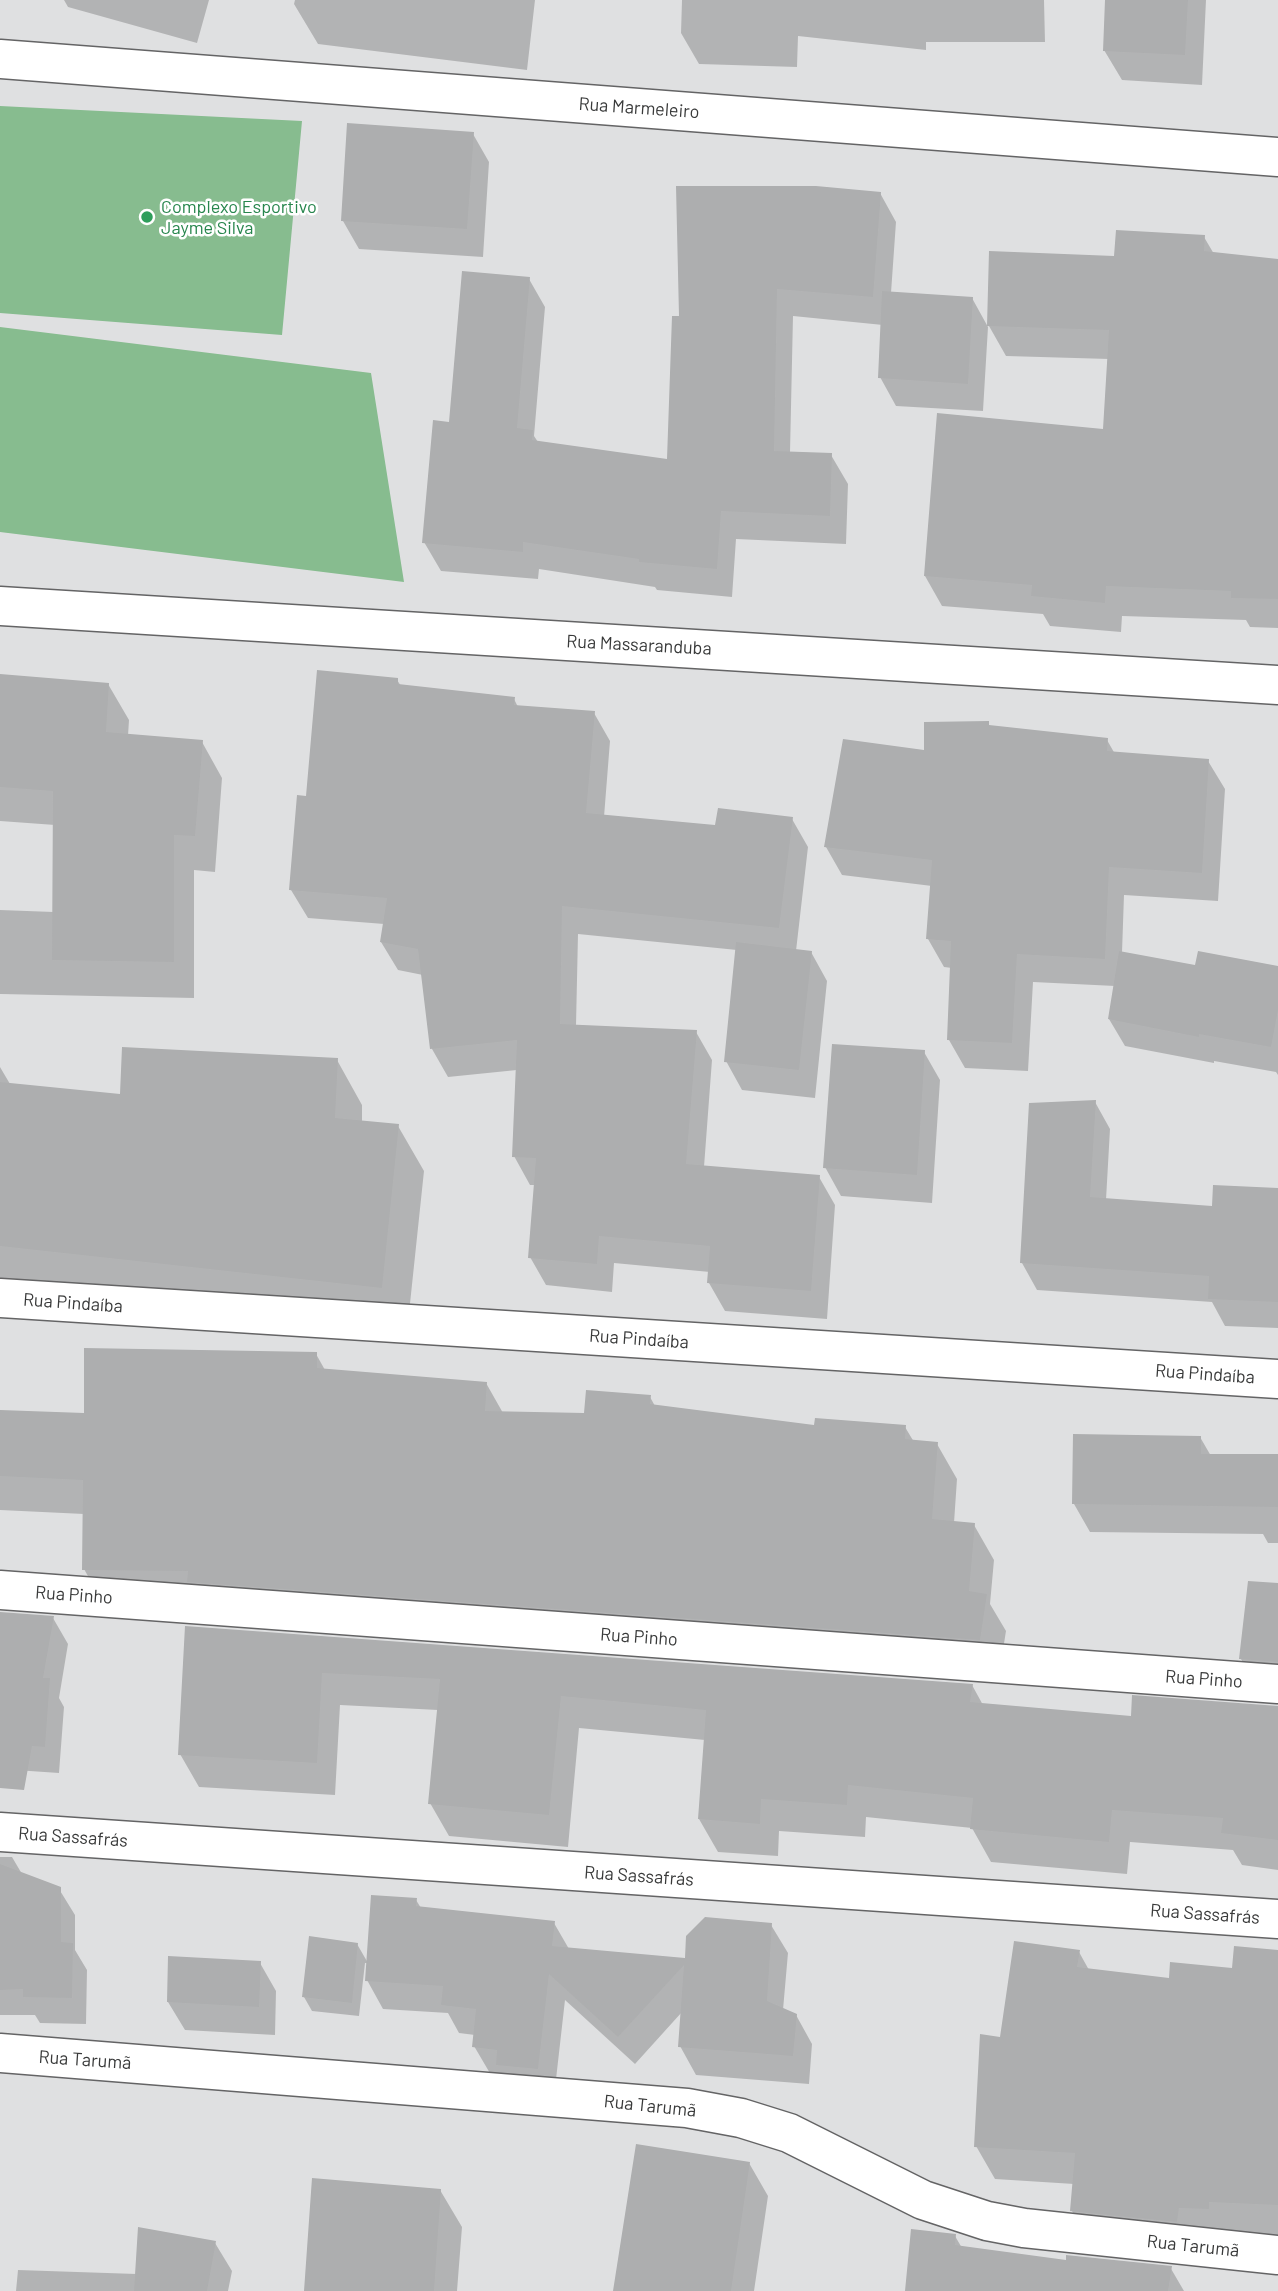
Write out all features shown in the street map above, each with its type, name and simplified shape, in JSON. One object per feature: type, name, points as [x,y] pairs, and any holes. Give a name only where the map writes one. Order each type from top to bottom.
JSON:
[{"type":"street","name":"Rua Marmeleiro","points":[[0,59],[1278,156]]},
{"type":"street","name":"Rua Massaranduba","points":[[0,606],[1278,685]]},
{"type":"street","name":"Rua Pindaíba","points":[[0,1298],[1278,1379]]},
{"type":"street","name":"Rua Pinho","points":[[0,1590],[1278,1684]]},
{"type":"street","name":"Rua Sassafrás","points":[[0,1832],[1278,1919]]},
{"type":"street","name":"Rua Tarumã","points":[[0,2053],[687,2108],[741,2118],[789,2133],[923,2200],[987,2221],[1024,2228],[1278,2255]]},
{"type":"green space","name":"Complexo Esportivo Jayme Silva","points":[[0,106],[302,121],[282,335],[0,313]]},
{"type":"green space","points":[[0,327],[371,373],[404,582],[0,532]]},
{"type":"building","points":[[1105,0],[1188,0],[1185,55],[1103,51]]},
{"type":"building","points":[[347,123],[474,132],[467,229],[341,221]]},
{"type":"building","points":[[676,186],[816,186],[881,192],[873,297],[777,289],[774,451],[832,453],[830,516],[721,511],[717,569],[639,562],[639,559],[523,542],[523,552],[422,543],[433,420],[449,422],[462,271],[530,277],[517,428],[533,430],[532,440],[667,459],[672,316],[679,316]]},
{"type":"building","points":[[1116,230],[1205,235],[1204,251],[1278,259],[1278,599],[1231,598],[1231,591],[1106,586],[1105,603],[1031,596],[1032,585],[924,576],[937,413],[1103,429],[1109,330],[987,326],[989,251],[1114,256]]},
{"type":"building","points":[[882,291],[973,297],[968,384],[878,378]]},
{"type":"building","points":[[317,670],[398,678],[398,684],[515,697],[514,705],[595,711],[586,813],[715,825],[718,808],[793,817],[779,928],[562,906],[560,1024],[697,1030],[686,1164],[820,1175],[811,1291],[707,1283],[710,1246],[599,1236],[597,1264],[528,1258],[536,1158],[512,1157],[517,1040],[430,1049],[418,949],[380,942],[387,898],[289,890],[297,795],[306,796]]},
{"type":"building","points":[[0,674],[109,683],[106,732],[203,740],[195,836],[174,835],[174,962],[52,960],[53,791],[0,787]]},
{"type":"building","points":[[989,721],[989,725],[1108,738],[1107,751],[1209,759],[1202,873],[1109,867],[1105,959],[1017,954],[1012,1043],[947,1040],[951,941],[926,939],[932,860],[824,847],[843,739],[924,750],[924,722]]},
{"type":"building","points":[[736,942],[812,951],[799,1070],[724,1062]]},
{"type":"building","points":[[1119,951],[1195,965],[1198,951],[1278,966],[1278,1010],[1271,1047],[1199,1034],[1199,1037],[1108,1019]]},
{"type":"building","points":[[832,1044],[925,1050],[917,1175],[823,1168]]},
{"type":"building","points":[[122,1047],[338,1058],[335,1118],[399,1124],[382,1288],[0,1246],[0,1082],[120,1094]]},
{"type":"building","points":[[1096,1100],[1090,1197],[1212,1206],[1213,1185],[1278,1188],[1278,1302],[1208,1299],[1209,1276],[1020,1263],[1029,1103]]},
{"type":"building","points":[[84,1348],[317,1352],[317,1368],[487,1382],[485,1411],[584,1413],[586,1390],[651,1395],[650,1404],[814,1425],[815,1418],[906,1425],[905,1439],[938,1442],[932,1519],[975,1523],[969,1591],[987,1594],[980,1640],[187,1582],[188,1571],[82,1570],[83,1480],[0,1476],[0,1410],[84,1413]]},
{"type":"building","points":[[1073,1434],[1201,1436],[1201,1454],[1278,1454],[1278,1507],[1072,1504]]},
{"type":"building","points":[[1248,1581],[1278,1583],[1278,1662],[1239,1659]]},
{"type":"building","points":[[0,1612],[54,1616],[43,1678],[50,1678],[45,1747],[32,1746],[24,1790],[0,1788]]},
{"type":"building","points":[[185,1626],[973,1684],[970,1702],[1131,1716],[1132,1695],[1278,1706],[1278,1840],[1221,1833],[1223,1818],[1112,1810],[1109,1842],[970,1829],[973,1798],[848,1785],[847,1805],[761,1799],[760,1824],[698,1819],[706,1710],[561,1696],[549,1815],[428,1804],[440,1679],[322,1673],[317,1763],[178,1755]]},
{"type":"building","points":[[0,1864],[61,1887],[61,1942],[73,1943],[72,1998],[23,1997],[23,1989],[0,1990]]},
{"type":"building","points":[[371,1895],[417,1898],[416,1906],[555,1921],[552,1946],[685,1958],[686,1936],[705,1917],[772,1923],[767,2001],[797,2014],[793,2056],[678,2047],[684,1965],[618,2037],[549,1974],[538,2069],[496,2065],[497,2050],[472,2047],[476,2009],[441,2005],[443,1986],[365,1981]]},
{"type":"building","points":[[309,1936],[358,1943],[352,2003],[302,1997]]},
{"type":"building","points":[[1014,1941],[1080,1950],[1077,1967],[1169,1978],[1170,1962],[1232,1968],[1234,1946],[1278,1950],[1278,2205],[1209,2202],[1209,2209],[1179,2208],[1177,2222],[1070,2211],[1075,2153],[974,2147],[980,2034],[1000,2037]]},
{"type":"building","points":[[168,1956],[261,1961],[259,2007],[167,2002]]},
{"type":"building","points":[[636,2144],[750,2162],[731,2291],[613,2291]]},
{"type":"building","points":[[312,2178],[441,2189],[434,2291],[304,2291]]},
{"type":"building","points":[[138,2227],[216,2241],[207,2291],[134,2291]]},
{"type":"building","points":[[911,2229],[956,2234],[955,2245],[1066,2260],[1066,2255],[1172,2266],[1168,2291],[905,2291]]},
{"type":"place","name":"Complexo Esportivo Jayme Silva","points":[[147,217]]}]
